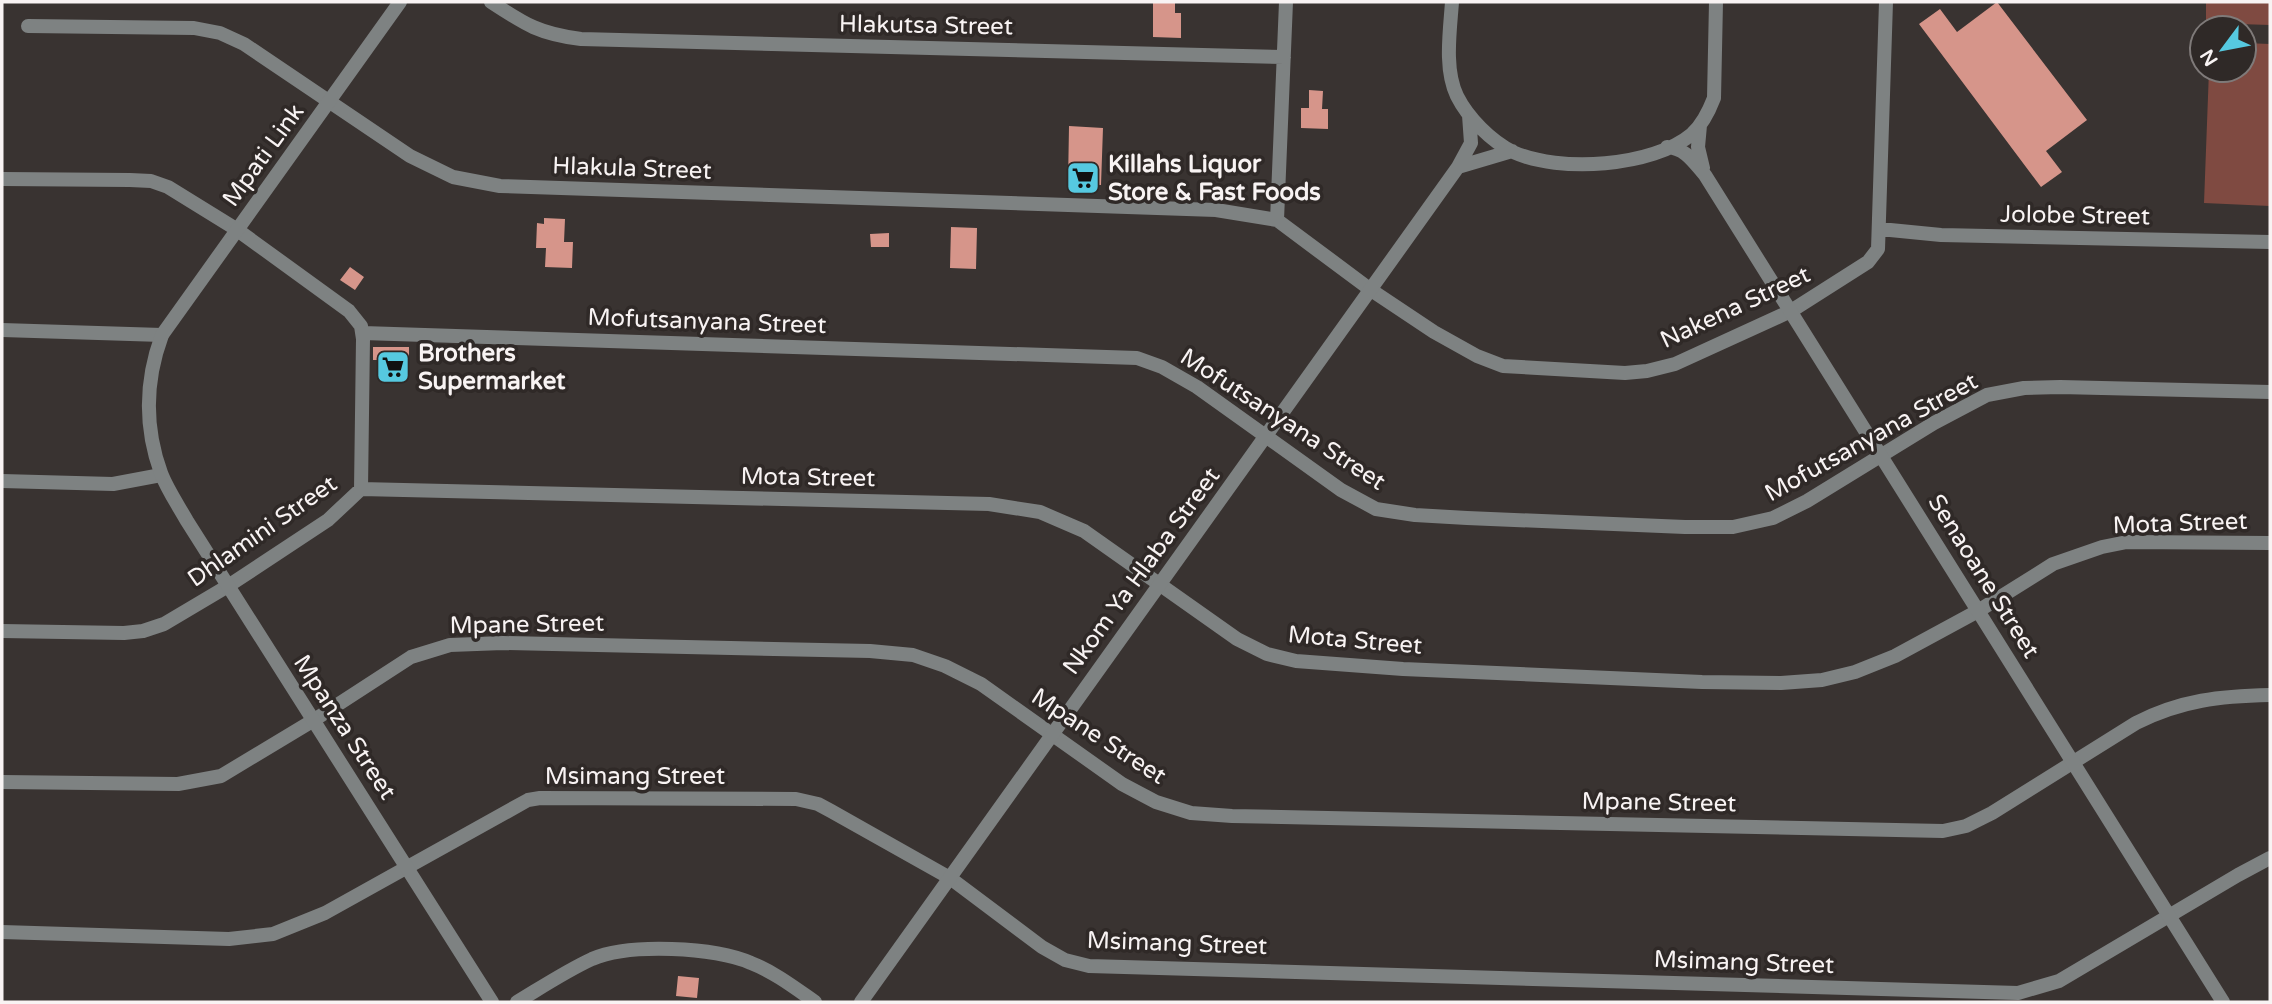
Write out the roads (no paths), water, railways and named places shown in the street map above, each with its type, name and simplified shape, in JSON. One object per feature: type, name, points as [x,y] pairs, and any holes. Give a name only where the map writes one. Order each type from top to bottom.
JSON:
[{"type":"street","name":"Mpati Link","points":[[147,397],[152,362],[162,335],[400,2]]},
{"type":"street","name":"Hlakutsa Street","points":[[491,2],[535,29],[551,35],[581,39],[1284,57]]},
{"type":"street","points":[[1277,220],[1286,2]]},
{"type":"street","points":[[1452,2],[1450,33],[1453,86],[1469,115],[1490,136],[1512,151],[1542,160],[1579,164],[1653,154],[1685,138],[1700,125],[1714,98],[1716,2]]},
{"type":"street","name":"Nakena Street","points":[[1277,220],[1371,290],[1434,332],[1477,356],[1503,366],[1625,373],[1675,364],[1791,311],[1868,262],[1878,249],[1886,2]]},
{"type":"street","name":"Hlakula Street","points":[[27,26],[194,28],[220,33],[244,44],[421,162],[453,177],[500,186],[1216,210],[1277,220]]},
{"type":"street","name":"Nkom Ya Hlaba Street","points":[[861,1002],[1458,167],[1471,143],[1469,115]]},
{"type":"street","name":"Senaoane Street","points":[[1700,125],[1699,155],[1705,174]]},
{"type":"street","name":"Senaoane Street","points":[[1667,148],[1683,150],[1705,174],[2223,1002]]},
{"type":"street","points":[[1458,167],[1512,151]]},
{"type":"street","points":[[2,179],[151,181],[168,187],[236,229],[334,299],[357,319],[363,332]]},
{"type":"street","name":"Jolobe Street","points":[[1880,229],[1941,235],[2270,242]]},
{"type":"street","points":[[2,330],[162,335]]},
{"type":"street","name":"Mofutsanyana Street","points":[[363,332],[1137,358],[1162,367],[1197,387],[1341,490],[1376,509],[1415,515],[1685,527],[1733,527],[1773,518],[1987,395],[2024,388],[2270,392]]},
{"type":"street","name":"Dhlamini Street","points":[[2,631],[124,633],[164,624],[228,586],[328,520],[361,489],[363,332]]},
{"type":"street","name":"Mpanza Street","points":[[147,397],[151,439],[161,475],[228,586],[492,1002]]},
{"type":"street","points":[[2,481],[113,484],[161,475]]},
{"type":"street","name":"Mota Street","points":[[361,489],[989,504],[1040,512],[1084,531],[1237,639],[1267,654],[1296,661],[1403,669],[1702,682],[1782,683],[1822,680],[1855,672],[1895,656],[1978,611],[2053,564],[2102,547],[2127,542],[2270,543]]},
{"type":"street","name":"Mpane Street","points":[[2,782],[178,784],[221,775],[314,720],[411,657],[450,645],[503,643],[870,651],[913,655],[946,666],[981,684],[1122,784],[1156,803],[1191,813],[1943,831],[1966,826],[1992,813],[2159,711],[2221,696],[2270,695]]},
{"type":"street","name":"Msimang Street","points":[[2,932],[255,938],[315,918],[528,800],[796,799],[818,804],[950,878],[1042,947],[1065,960],[1089,965],[2018,993],[2059,981],[2238,874],[2270,858]]},
{"type":"street","points":[[517,1002],[594,958],[633,951],[663,950],[728,955],[751,962],[815,1002]]},
{"type":"place","name":"Killahs Liquor Store & Fast Foods","points":[[1083,178]]},
{"type":"place","name":"Brothers Supermarket","points":[[393,367]]}]
